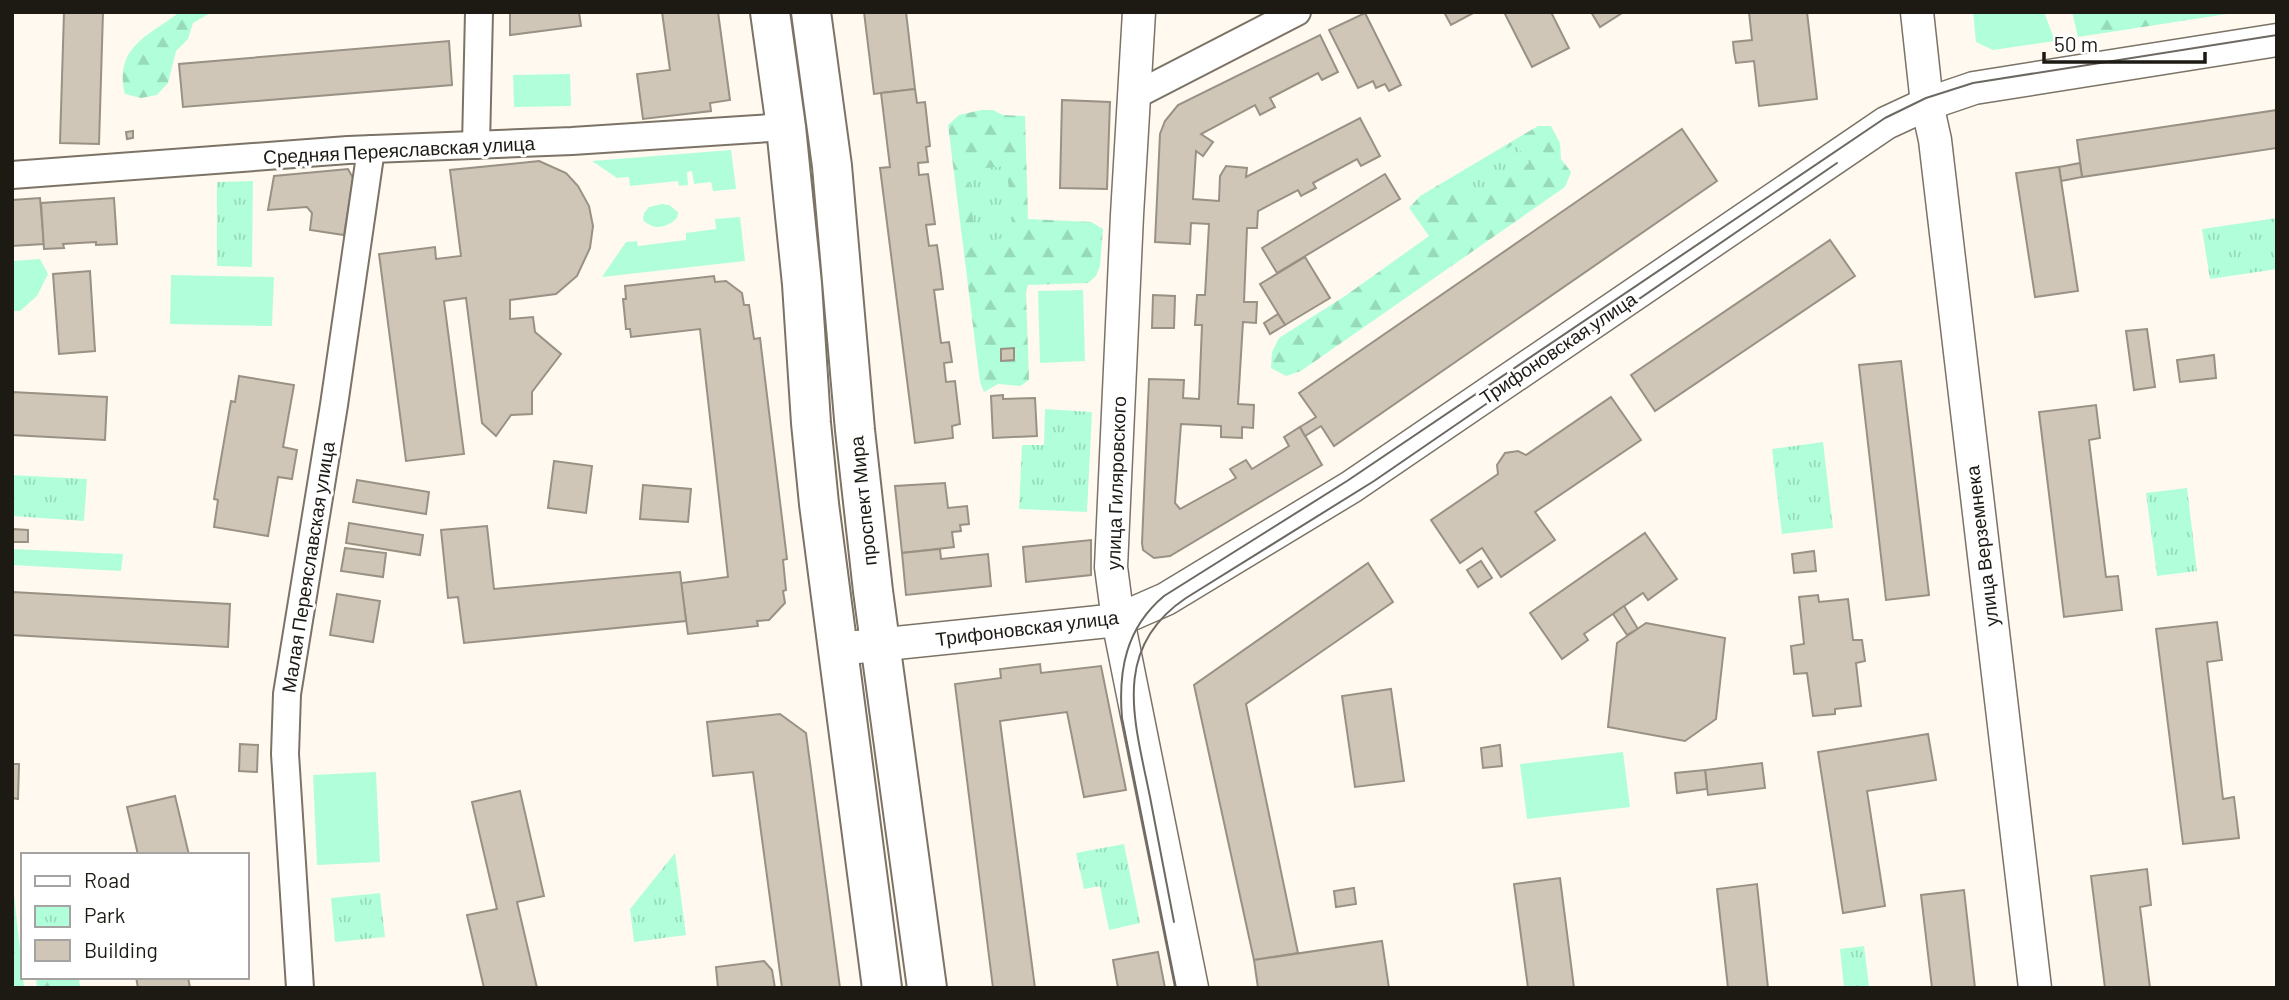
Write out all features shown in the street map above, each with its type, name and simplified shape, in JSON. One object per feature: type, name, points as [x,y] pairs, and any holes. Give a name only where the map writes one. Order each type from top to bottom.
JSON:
[{"type":"main road","points":[[770,12],[786,127],[802,284],[811,423],[882,988]]},
{"type":"main road","name":"проспект Мира","points":[[811,12],[832,166],[855,430],[880,645],[927,988]]},
{"type":"street","points":[[476,145],[480,12]]},
{"type":"street","name":"улица Гиляровского","points":[[1139,12],[1126,215],[1111,567],[1118,620],[1192,988]]},
{"type":"street","points":[[1134,96],[1297,12]]},
{"type":"street","name":"улица Верземнека","points":[[1917,12],[1927,104],[1936,141],[2035,988]]},
{"type":"street","name":"Трифоновская улица","points":[[838,649],[1118,620],[1166,599],[1344,492],[1886,123],[1952,94],[1989,85],[2277,40]]},
{"type":"street","name":"Средняя Переяславская улица","points":[[12,175],[371,149],[603,140],[786,127]]},
{"type":"street","name":"Малая Переяславская улица","points":[[300,988],[285,754],[287,694],[334,405],[371,149]]},
{"type":"green space","points":[[180,12],[212,12],[193,23],[188,39],[176,51],[168,83],[157,95],[141,98],[125,94],[124,65],[129,54],[136,44]]},
{"type":"green space","points":[[1973,12],[2044,12],[2055,41],[1993,50],[1976,42]]},
{"type":"green space","points":[[2072,12],[2240,12],[2078,37]]},
{"type":"green space","points":[[570,74],[571,106],[514,107],[513,75]]},
{"type":"green space","points":[[981,110],[1025,116],[1028,219],[1091,222],[1103,229],[1100,266],[1096,276],[1088,283],[1028,285],[1029,380],[1020,386],[998,384],[984,392],[980,382],[948,125],[959,115]]},
{"type":"green space","points":[[1538,126],[1551,126],[1560,143],[1561,159],[1571,172],[1565,187],[1301,371],[1286,376],[1271,368],[1272,352],[1279,338],[1345,296],[1429,236],[1409,208],[1420,196]]},
{"type":"green space","points":[[1515,143],[1529,163],[1473,202],[1459,182]]},
{"type":"green space","points":[[731,150],[736,189],[713,191],[711,182],[694,184],[692,171],[687,172],[688,185],[679,186],[678,181],[630,186],[629,177],[617,178],[592,161]]},
{"type":"green space","points":[[1006,166],[1015,237],[976,242],[967,170]]},
{"type":"green space","points":[[253,181],[252,267],[217,266],[217,182]]},
{"type":"green space","points":[[669,205],[678,212],[677,218],[660,227],[652,226],[643,220],[649,207]]},
{"type":"green space","points":[[740,217],[745,261],[602,277],[626,242],[637,241],[638,246],[686,240],[686,233],[716,229],[715,219]]},
{"type":"green space","points":[[2277,218],[2277,269],[2210,279],[2202,229]]},
{"type":"green space","points":[[40,259],[48,274],[37,296],[20,311],[12,311],[12,261]]},
{"type":"green space","points":[[171,275],[274,277],[272,326],[170,324]]},
{"type":"green space","points":[[1083,290],[1085,361],[1040,363],[1038,291]]},
{"type":"green space","points":[[1045,409],[1092,412],[1087,512],[1019,509],[1022,445],[1044,445]]},
{"type":"green space","points":[[1823,442],[1833,528],[1782,534],[1772,449]]},
{"type":"green space","points":[[12,475],[87,479],[84,521],[12,516]]},
{"type":"green space","points":[[2187,488],[2197,571],[2157,576],[2146,493]]},
{"type":"green space","points":[[12,549],[123,554],[121,571],[12,565]]},
{"type":"green space","points":[[1623,752],[1630,807],[1527,819],[1520,764]]},
{"type":"green space","points":[[376,772],[380,862],[317,865],[313,775]]},
{"type":"green space","points":[[1124,844],[1140,923],[1109,930],[1100,886],[1084,889],[1076,853]]},
{"type":"green space","points":[[675,853],[686,935],[634,942],[630,909]]},
{"type":"green space","points":[[12,876],[24,988],[12,988]]},
{"type":"green space","points":[[380,893],[385,937],[335,942],[331,898]]},
{"type":"green space","points":[[1864,946],[1869,986],[1844,988],[1840,949]]},
{"type":"green space","points":[[36,979],[79,979],[80,988],[37,988]]},
{"type":"building","points":[[64,12],[103,12],[99,144],[60,143]]},
{"type":"building","points":[[510,12],[579,12],[581,26],[510,35]]},
{"type":"building","points":[[662,12],[718,12],[730,100],[710,103],[711,111],[643,119],[637,74],[670,70]]},
{"type":"building","points":[[864,12],[906,12],[915,89],[874,94]]},
{"type":"building","points":[[1444,12],[1475,12],[1451,25]]},
{"type":"building","points":[[1504,12],[1551,12],[1569,48],[1532,67]]},
{"type":"building","points":[[1591,12],[1621,12],[1622,13],[1600,27]]},
{"type":"building","points":[[1749,12],[1807,12],[1817,99],[1759,106],[1754,61],[1736,63],[1734,52],[1733,42],[1752,40]]},
{"type":"building","points":[[1365,13],[1401,85],[1389,91],[1385,84],[1376,88],[1373,81],[1358,88],[1329,30]]},
{"type":"building","points":[[1320,35],[1338,72],[1322,80],[1318,73],[1270,98],[1275,107],[1260,115],[1255,105],[1201,134],[1213,142],[1203,156],[1196,151],[1193,199],[1219,201],[1220,176],[1226,166],[1247,168],[1246,177],[1360,118],[1380,156],[1361,166],[1357,159],[1313,183],[1316,188],[1301,196],[1298,190],[1258,211],[1257,228],[1247,228],[1244,302],[1257,302],[1256,323],[1243,322],[1238,404],[1254,405],[1253,428],[1242,427],[1242,438],[1221,437],[1221,426],[1181,424],[1175,503],[1180,509],[1236,478],[1230,469],[1246,460],[1252,469],[1289,446],[1284,437],[1300,427],[1322,465],[1170,556],[1154,558],[1143,550],[1142,543],[1149,379],[1184,380],[1183,398],[1199,399],[1202,325],[1195,325],[1197,295],[1205,295],[1209,224],[1191,223],[1190,244],[1155,242],[1160,134],[1165,121],[1178,105]]},
{"type":"building","points":[[449,41],[452,85],[183,107],[179,64]]},
{"type":"building","points":[[915,89],[917,103],[925,102],[930,146],[926,147],[928,162],[918,163],[919,175],[928,174],[935,224],[926,225],[929,246],[937,245],[943,289],[934,290],[941,343],[949,342],[952,362],[944,363],[946,382],[955,381],[960,424],[952,426],[953,438],[915,443],[880,168],[890,167],[881,93]]},
{"type":"building","points":[[1062,100],[1110,102],[1107,189],[1060,188]]},
{"type":"building","points":[[2277,110],[2277,148],[2082,177],[2077,140]]},
{"type":"building","points":[[1682,129],[1717,181],[1334,446],[1321,426],[1305,436],[1300,427],[1316,417],[1299,393]]},
{"type":"building","points":[[133,131],[133,138],[127,139],[126,132]]},
{"type":"building","points":[[539,161],[566,173],[578,186],[589,206],[593,226],[590,248],[577,276],[556,294],[510,300],[510,319],[533,317],[535,332],[561,354],[532,392],[532,414],[511,415],[496,436],[482,423],[466,298],[444,301],[464,454],[406,461],[379,254],[435,247],[436,259],[461,256],[450,170]]},
{"type":"building","points":[[2080,163],[2082,177],[2061,181],[2059,167]]},
{"type":"building","points":[[2059,167],[2078,291],[2035,297],[2016,173]]},
{"type":"building","points":[[348,169],[353,178],[344,235],[310,230],[312,213],[307,207],[268,210],[274,176]]},
{"type":"building","points":[[1385,174],[1400,199],[1277,273],[1262,248]]},
{"type":"building","points":[[40,198],[44,244],[12,246],[12,200]]},
{"type":"building","points":[[114,198],[117,244],[63,244],[64,248],[44,249],[41,203]]},
{"type":"building","points":[[1830,240],[1855,276],[1655,411],[1631,375]]},
{"type":"building","points":[[1305,257],[1330,298],[1285,325],[1260,284]]},
{"type":"building","points":[[90,271],[95,351],[59,354],[53,274]]},
{"type":"building","points":[[714,276],[715,282],[726,281],[742,293],[744,305],[749,305],[754,339],[760,338],[787,559],[783,560],[786,590],[783,591],[785,603],[769,620],[757,621],[758,626],[688,634],[681,583],[728,577],[700,329],[631,337],[630,329],[626,329],[623,299],[626,299],[625,286]]},
{"type":"building","points":[[1153,295],[1175,296],[1174,328],[1152,328]]},
{"type":"building","points":[[1278,314],[1285,325],[1270,334],[1264,323]]},
{"type":"building","points":[[2147,329],[2155,387],[2134,390],[2126,331]]},
{"type":"building","points":[[1014,348],[1014,360],[1001,361],[1001,349]]},
{"type":"building","points":[[2214,355],[2216,378],[2180,382],[2177,360]]},
{"type":"building","points":[[1901,361],[1929,595],[1886,600],[1859,365]]},
{"type":"building","points":[[239,376],[294,385],[283,447],[297,450],[292,479],[278,477],[268,536],[214,527],[218,500],[214,499],[231,401],[235,402]]},
{"type":"building","points":[[12,392],[107,397],[105,440],[12,435]]},
{"type":"building","points":[[1003,395],[1003,399],[1035,398],[1037,436],[993,438],[991,396]]},
{"type":"building","points":[[1611,397],[1641,440],[1535,512],[1555,540],[1501,577],[1482,548],[1460,563],[1431,520],[1498,474],[1497,465],[1505,453],[1518,451],[1526,455]]},
{"type":"building","points":[[2096,405],[2100,438],[2089,440],[2106,577],[2118,576],[2122,610],[2064,617],[2039,412]]},
{"type":"building","points":[[554,461],[592,466],[586,513],[548,508]]},
{"type":"building","points":[[357,480],[429,492],[426,514],[353,502]]},
{"type":"building","points":[[945,483],[948,508],[967,506],[969,524],[960,525],[961,531],[952,532],[954,547],[902,553],[895,486]]},
{"type":"building","points":[[643,485],[691,489],[688,522],[640,519]]},
{"type":"building","points":[[349,523],[423,535],[420,555],[346,543]]},
{"type":"building","points":[[487,526],[494,589],[680,572],[686,621],[464,643],[458,597],[448,598],[441,530]]},
{"type":"building","points":[[12,529],[28,530],[28,542],[12,542]]},
{"type":"building","points":[[1645,533],[1677,579],[1648,600],[1643,593],[1584,634],[1588,640],[1562,659],[1530,613]]},
{"type":"building","points":[[1091,540],[1091,575],[1026,582],[1023,547]]},
{"type":"building","points":[[345,548],[386,553],[383,577],[341,571]]},
{"type":"building","points":[[940,549],[941,559],[988,554],[991,586],[906,595],[902,553]]},
{"type":"building","points":[[1814,551],[1816,571],[1794,573],[1792,554]]},
{"type":"building","points":[[1481,561],[1492,578],[1478,587],[1467,570]]},
{"type":"building","points":[[1368,563],[1393,602],[1246,704],[1298,953],[1254,960],[1194,685]]},
{"type":"building","points":[[12,592],[230,604],[228,647],[12,635]]},
{"type":"building","points":[[337,594],[380,601],[373,642],[330,635]]},
{"type":"building","points":[[1818,595],[1819,602],[1848,599],[1853,640],[1862,640],[1865,661],[1856,663],[1861,706],[1835,709],[1835,714],[1813,716],[1807,673],[1794,674],[1791,646],[1804,644],[1799,597]]},
{"type":"building","points":[[1624,606],[1638,629],[1627,635],[1613,614]]},
{"type":"building","points":[[2217,622],[2222,660],[2207,662],[2223,799],[2234,797],[2239,838],[2183,844],[2156,629]]},
{"type":"building","points":[[1646,623],[1725,638],[1716,719],[1685,741],[1608,727],[1617,643]]},
{"type":"building","points":[[1040,664],[1041,673],[1101,666],[1126,790],[1084,797],[1067,712],[1000,721],[1035,988],[993,988],[955,684],[1001,678],[1000,669]]},
{"type":"building","points":[[1391,689],[1404,781],[1355,787],[1342,696]]},
{"type":"building","points":[[780,714],[806,733],[840,988],[782,988],[753,772],[713,776],[707,722]]},
{"type":"building","points":[[1928,734],[1936,780],[1867,791],[1885,906],[1843,913],[1818,752]]},
{"type":"building","points":[[240,744],[258,745],[257,772],[239,771]]},
{"type":"building","points":[[1500,745],[1502,766],[1483,768],[1481,748]]},
{"type":"building","points":[[1762,763],[1765,788],[1708,795],[1705,770]]},
{"type":"building","points":[[12,764],[19,764],[18,799],[12,798]]},
{"type":"building","points":[[1705,770],[1707,789],[1677,793],[1675,773]]},
{"type":"building","points":[[520,791],[544,896],[517,902],[537,988],[484,988],[467,915],[497,909],[472,802]]},
{"type":"building","points":[[175,796],[189,853],[138,853],[127,807]]},
{"type":"building","points":[[2147,869],[2151,905],[2140,907],[2150,988],[2105,988],[2091,876]]},
{"type":"building","points":[[1560,878],[1574,988],[1528,988],[1514,884]]},
{"type":"building","points":[[1757,884],[1768,988],[1728,988],[1717,889]]},
{"type":"building","points":[[1354,888],[1356,904],[1336,907],[1334,891]]},
{"type":"building","points":[[1964,890],[1975,988],[1932,988],[1921,895]]},
{"type":"building","points":[[1382,941],[1389,988],[1258,988],[1254,960]]},
{"type":"building","points":[[1158,952],[1165,988],[1118,988],[1113,960]]},
{"type":"building","points":[[764,961],[772,970],[775,988],[718,988],[716,967]]},
{"type":"building","points":[[136,979],[188,979],[190,988],[138,988]]},
{"type":"tram line","points":[[1176,988],[1122,718],[1121,700],[1124,667],[1133,636],[1151,608],[1164,596],[1347,481],[1885,118],[1926,98],[1973,83],[2277,35]]},
{"type":"tram line","points":[[1174,922],[1135,715],[1137,664],[1146,640],[1162,618],[1186,598],[1374,481],[1837,163]]}]
